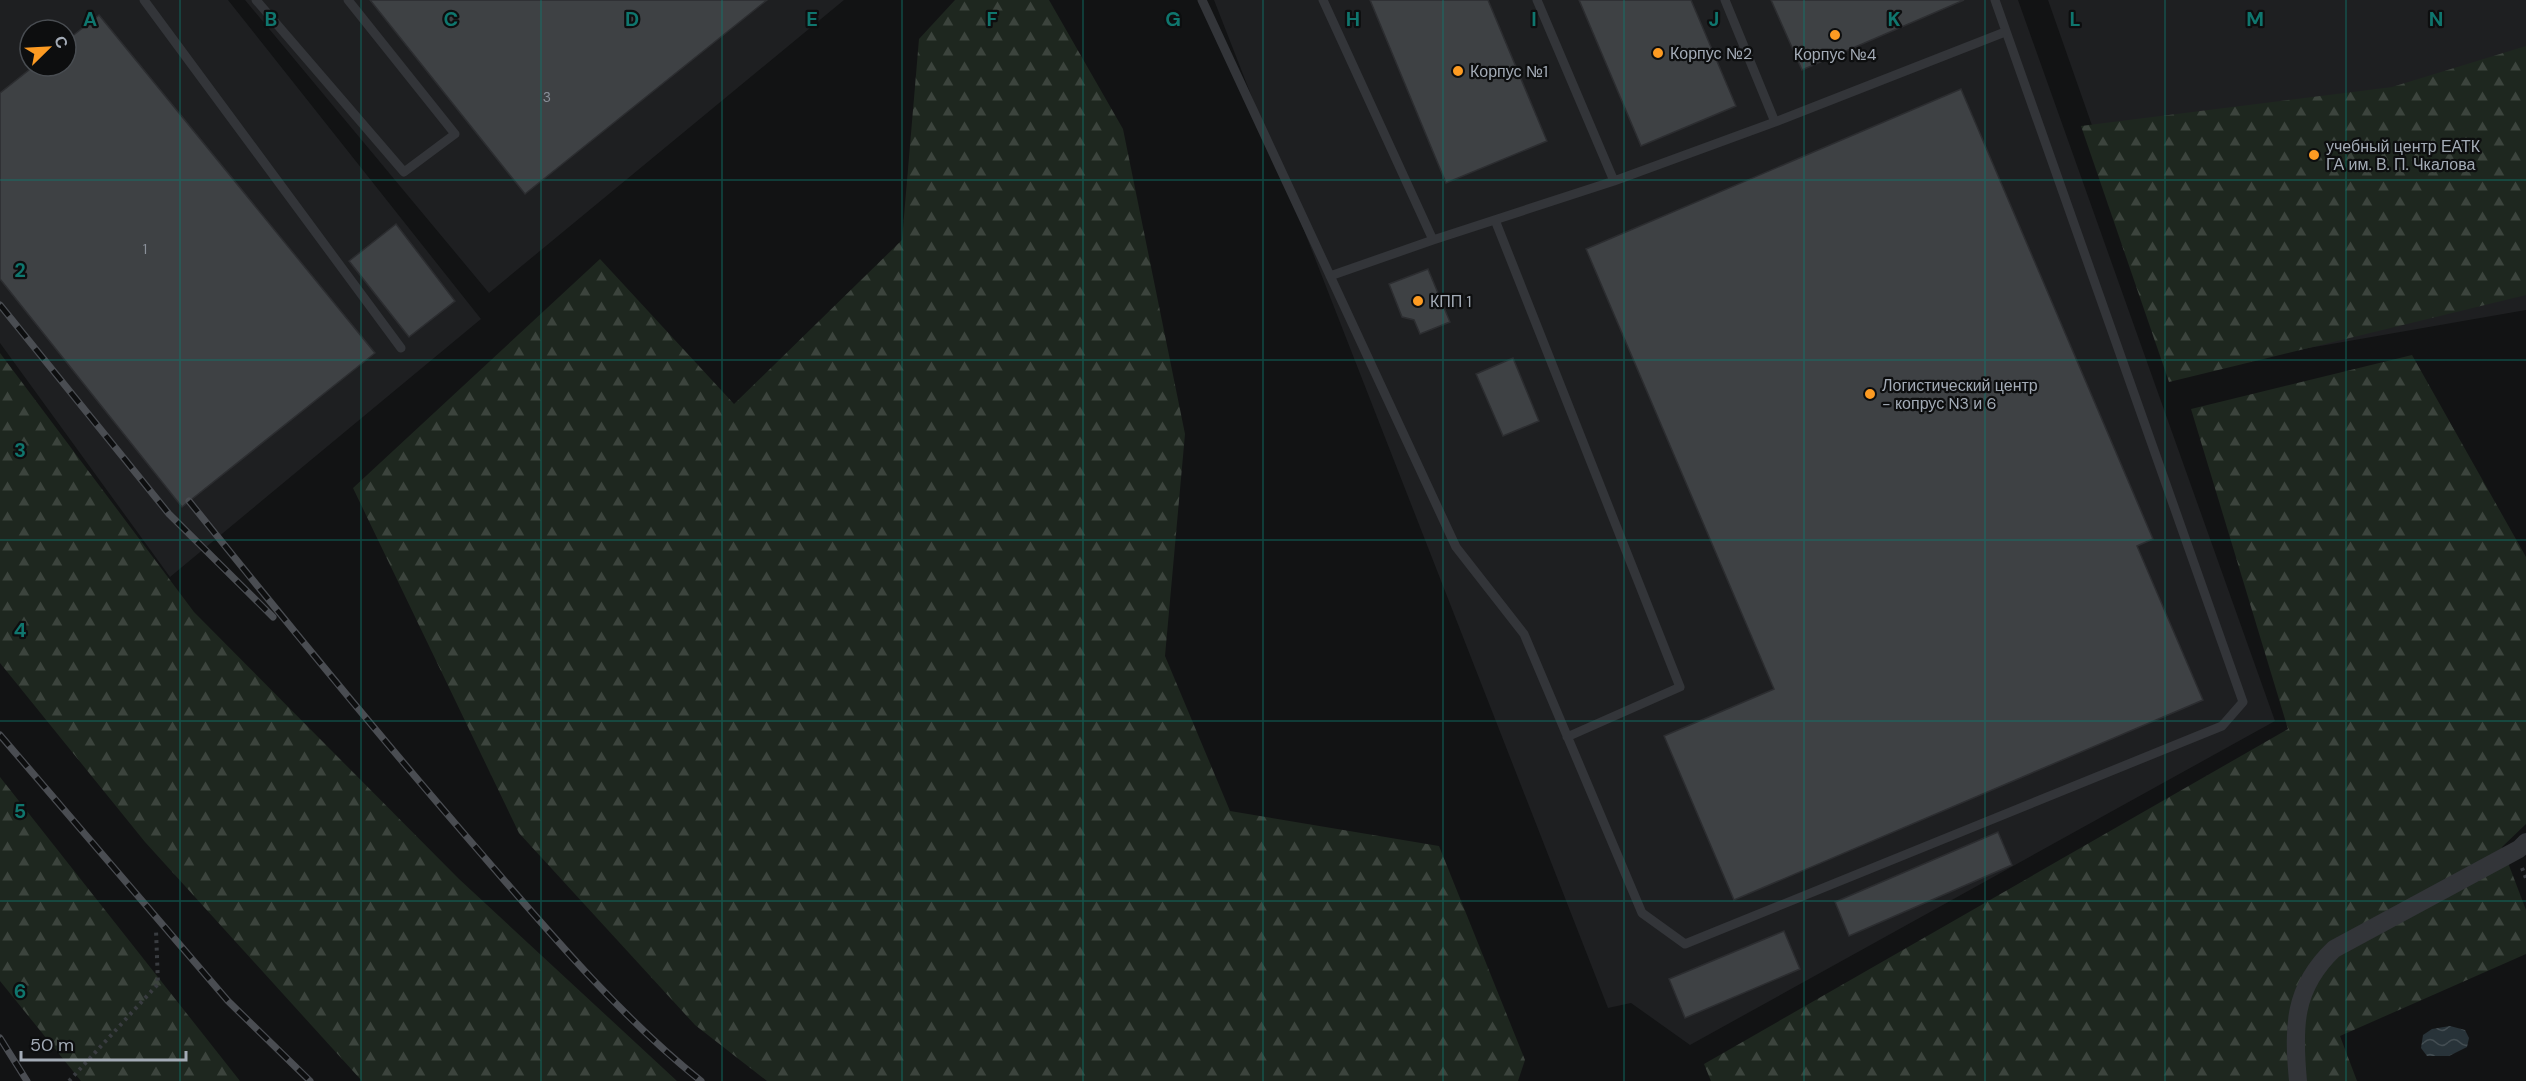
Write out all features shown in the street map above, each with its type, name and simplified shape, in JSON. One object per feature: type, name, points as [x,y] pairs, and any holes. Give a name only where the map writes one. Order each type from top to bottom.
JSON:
[{"type":"street","points":[[2298,1081],[2298,1009],[2304,988],[2315,968],[2334,949],[2519,849],[2526,842]]},
{"type":"lane","points":[[144,0],[401,348]]},
{"type":"lane","points":[[256,0],[404,172],[456,134],[348,0]]},
{"type":"lane","points":[[1202,0],[1456,548],[1524,634],[1642,913],[1686,944],[2222,726],[2243,702],[1995,0]]},
{"type":"lane","points":[[1323,0],[1433,240]]},
{"type":"lane","points":[[1537,0],[1614,181]]},
{"type":"lane","points":[[1725,0],[1775,122]]},
{"type":"lane","points":[[1330,276],[1614,181],[1775,122],[2005,32]]},
{"type":"lane","points":[[1495,219],[1680,687],[1567,736]]},
{"type":"path","points":[[69,1081],[158,984],[156,930]]},
{"type":"shaded area","points":[[0,0],[228,0],[481,319],[170,577],[0,343]]},
{"type":"shaded area","points":[[245,0],[844,0],[489,293]]},
{"type":"shaded area","points":[[1214,0],[2018,0],[2275,721],[1690,1045],[1631,1003],[1608,1008]]},
{"type":"shaded area","name":"учебный центр ЕАТК ГА им. В. П. Чкалова","points":[[2048,0],[2526,0],[2526,310],[2178,371]]},
{"type":"green space","points":[[955,0],[1049,0],[1123,129],[1185,434],[1165,656],[1230,811],[1439,846],[1525,1060],[1518,1081],[767,1081],[695,1025],[519,833],[353,488],[600,259],[734,404],[902,240],[919,39]]},
{"type":"green space","name":"учебный центр ЕАТК ГА им. В. П. Чкалова","points":[[2526,46],[2526,295],[2169,382],[2081,126],[2392,87]]},
{"type":"green space","points":[[0,353],[194,612],[459,879],[677,1081],[362,1081],[145,842],[0,663]]},
{"type":"green space","points":[[2412,355],[2526,557],[2526,824],[2502,847],[2526,910],[2526,954],[2340,1036],[2357,1081],[1711,1081],[1704,1064],[2288,729],[2191,409]]},
{"type":"green space","points":[[0,777],[240,1081],[81,1081],[0,981]]},
{"type":"water","points":[[2450,1026],[2465,1030],[2469,1038],[2467,1047],[2449,1056],[2427,1056],[2421,1048],[2423,1035],[2432,1029]]},
{"type":"building","points":[[370,0],[767,0],[525,194]]},
{"type":"building","name":"Корпус №1","points":[[1370,0],[1488,0],[1547,141],[1446,183]]},
{"type":"building","name":"Корпус №2","points":[[1579,0],[1691,0],[1736,106],[1641,146]]},
{"type":"building","name":"Корпус №4","points":[[1771,0],[1964,0],[1802,70]]},
{"type":"building","points":[[99,15],[375,353],[182,507],[0,279],[0,93],[19,78],[78,78],[78,32]]},
{"type":"building","name":"Логистический центр - копрус N3 и 6","points":[[1961,89],[2153,539],[2137,546],[2203,700],[1734,900],[1664,736],[1774,689],[1586,249]]},
{"type":"building","points":[[396,224],[455,301],[409,337],[349,261]]},
{"type":"building","name":"КПП 1","points":[[1428,269],[1450,322],[1420,334],[1414,320],[1402,317],[1389,284]]},
{"type":"building","points":[[1513,358],[1539,421],[1503,436],[1476,374]]},
{"type":"building","points":[[1998,832],[2012,865],[1849,936],[1835,902]]},
{"type":"building","points":[[1784,931],[1800,969],[1685,1018],[1669,979]]},
{"type":"railway","points":[[0,305],[169,514],[273,617]]},
{"type":"railway","points":[[189,501],[364,716],[553,936],[639,1027],[701,1081]]},
{"type":"railway","points":[[0,735],[228,1001],[310,1081]]},
{"type":"railway","points":[[0,1038],[27,1081]]},
{"type":"place","name":"Корпус №4","points":[[1835,35]]},
{"type":"place","name":"Корпус №2","points":[[1658,53]]},
{"type":"place","name":"Корпус №1","points":[[1458,71]]},
{"type":"place","name":"учебный центр ЕАТК ГА им. В. П. Чкалова","points":[[2314,155]]},
{"type":"place","name":"КПП 1","points":[[1418,301]]},
{"type":"place","name":"Логистический центр - копрус N3 и 6","points":[[1870,394]]}]
